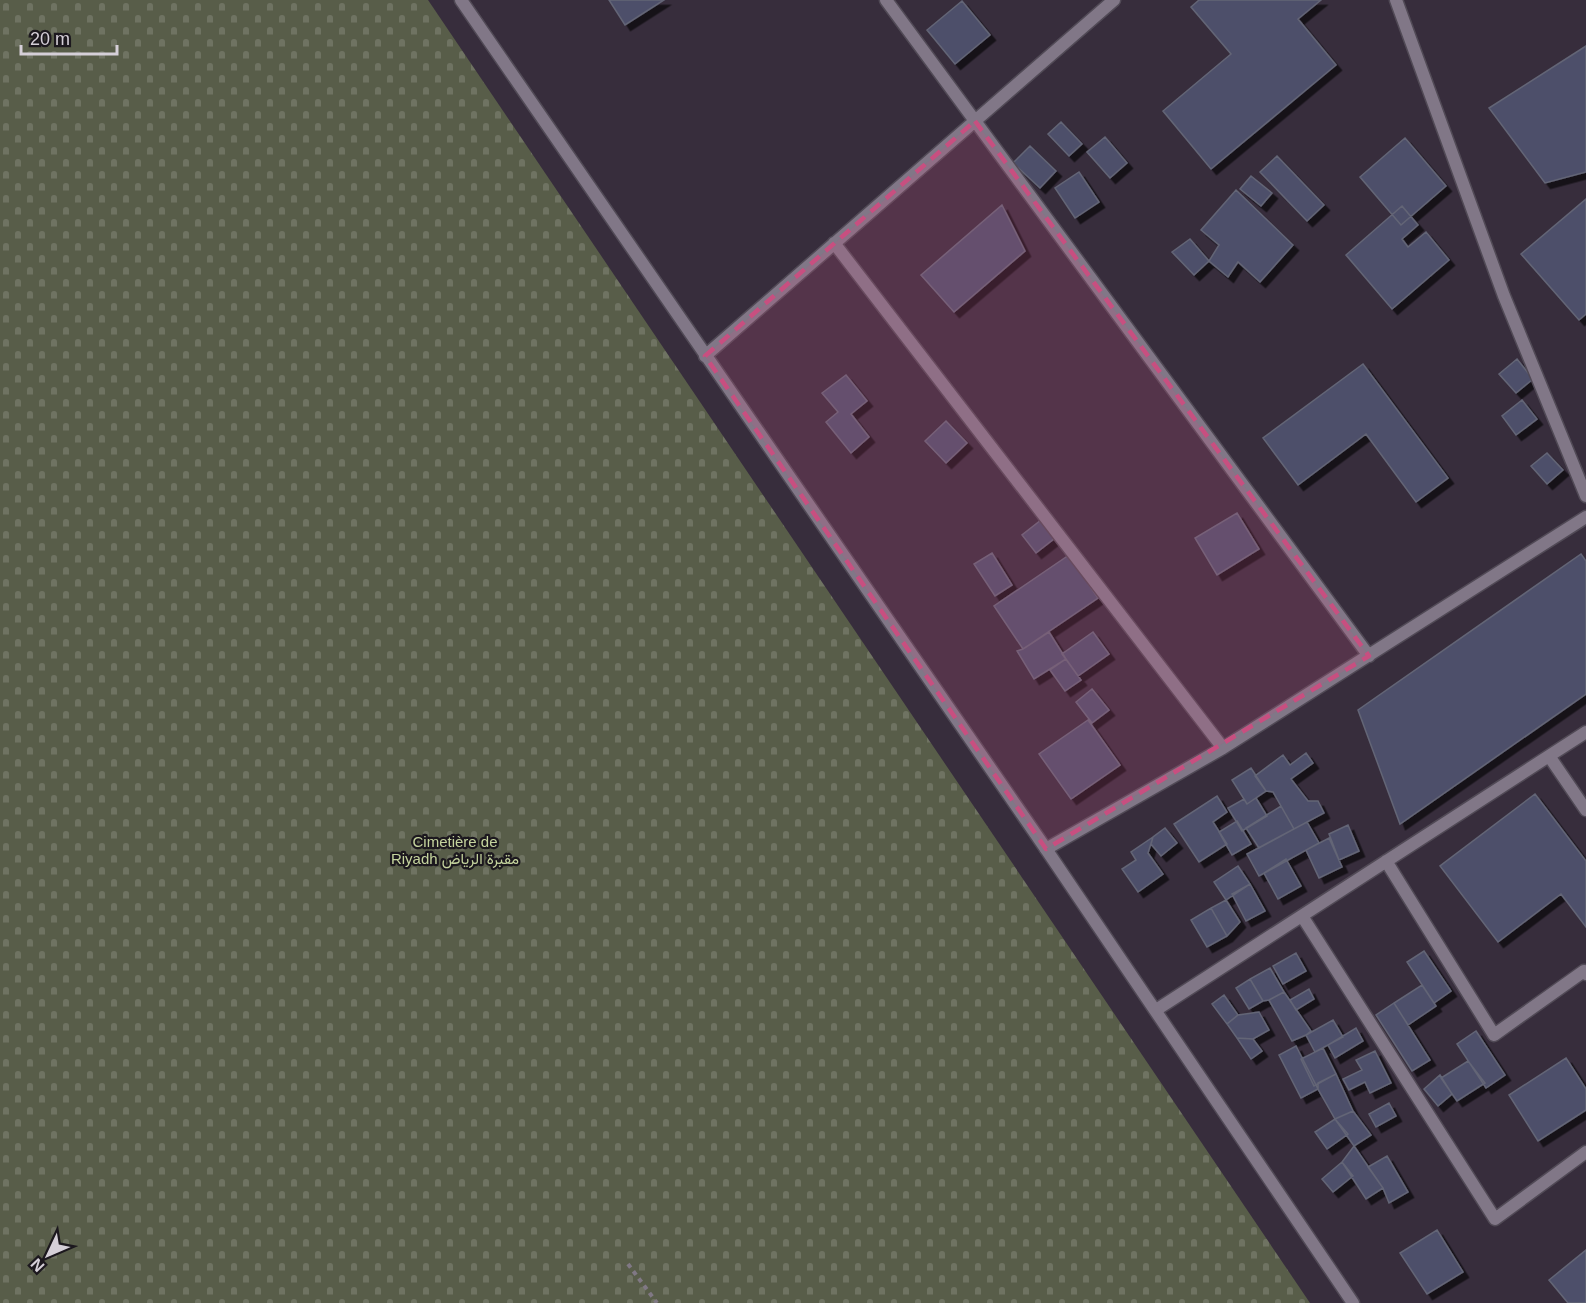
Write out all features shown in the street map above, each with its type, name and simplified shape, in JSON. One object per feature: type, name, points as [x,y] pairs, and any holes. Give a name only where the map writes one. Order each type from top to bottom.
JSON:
[{"type":"street","points":[[461,0],[1046,849],[1353,1303]]},
{"type":"street","points":[[886,0],[1369,656]]},
{"type":"street","points":[[705,356],[1114,0]]},
{"type":"street","points":[[1396,0],[1504,296],[1586,496]]},
{"type":"street","points":[[834,243],[1223,748]]},
{"type":"street","points":[[1046,849],[1223,748],[1586,518]]},
{"type":"street","points":[[1155,1010],[1586,732]]},
{"type":"street","points":[[1549,756],[1586,810]]},
{"type":"street","points":[[1386,861],[1494,1035],[1584,971],[1586,974]]},
{"type":"street","points":[[1302,916],[1495,1219],[1586,1152]]},
{"type":"path","points":[[628,1264],[657,1303]]},
{"type":"highlighted area","points":[[975,121],[1369,656],[1046,849],[705,356]]},
{"type":"green space","name":"Cimetière de Riyadh مقبرة الرياض","points":[[0,0],[428,0],[1310,1303],[0,1303]]},
{"type":"building","points":[[609,0],[664,0],[625,25]]},
{"type":"building","points":[[1199,0],[1321,0],[1298,19],[1336,65],[1211,169],[1163,111],[1231,54],[1191,7]]},
{"type":"building","points":[[962,1],[990,35],[955,64],[927,30]]},
{"type":"building","points":[[1586,46],[1586,172],[1545,183],[1489,108]]},
{"type":"building","points":[[1061,122],[1082,144],[1069,156],[1048,134]]},
{"type":"building","points":[[1105,137],[1127,163],[1110,178],[1087,152]]},
{"type":"building","points":[[1405,138],[1446,186],[1401,225],[1360,177]]},
{"type":"building","points":[[1030,146],[1056,171],[1040,188],[1013,163]]},
{"type":"building","points":[[1277,156],[1324,205],[1307,221],[1260,172]]},
{"type":"building","points":[[1079,172],[1099,202],[1075,218],[1055,188]]},
{"type":"building","points":[[1251,176],[1272,193],[1261,206],[1240,189]]},
{"type":"building","points":[[1236,190],[1293,245],[1260,282],[1238,262],[1228,277],[1209,261],[1219,245],[1201,230]]},
{"type":"building","points":[[1586,199],[1586,314],[1579,320],[1521,254]]},
{"type":"building","points":[[1002,205],[1025,251],[954,312],[921,275]]},
{"type":"building","points":[[1402,206],[1418,225],[1402,239],[1408,247],[1426,232],[1449,260],[1392,309],[1346,255]]},
{"type":"building","points":[[1190,239],[1209,261],[1194,275],[1172,252]]},
{"type":"building","points":[[1517,359],[1533,379],[1516,393],[1499,374]]},
{"type":"building","points":[[1363,364],[1448,478],[1416,502],[1366,434],[1298,485],[1263,438]]},
{"type":"building","points":[[846,375],[867,401],[851,414],[869,437],[851,453],[826,422],[838,412],[822,393]]},
{"type":"building","points":[[1522,400],[1537,419],[1516,435],[1502,416]]},
{"type":"building","points":[[946,421],[967,443],[946,463],[925,441]]},
{"type":"building","points":[[1547,453],[1563,470],[1547,484],[1531,466]]},
{"type":"building","points":[[1237,513],[1259,549],[1217,575],[1195,538]]},
{"type":"building","points":[[1041,520],[1055,538],[1036,553],[1022,535]]},
{"type":"building","points":[[992,553],[1012,585],[995,596],[974,564]]},
{"type":"building","points":[[1581,554],[1586,561],[1586,694],[1400,824],[1358,710]]},
{"type":"building","points":[[1069,555],[1098,598],[1023,649],[994,606]]},
{"type":"building","points":[[1049,632],[1066,659],[1034,679],[1017,651]]},
{"type":"building","points":[[1093,632],[1109,654],[1078,676],[1062,654]]},
{"type":"building","points":[[1066,659],[1081,680],[1065,691],[1050,670]]},
{"type":"building","points":[[1092,689],[1109,710],[1092,723],[1076,702]]},
{"type":"building","points":[[1088,720],[1120,765],[1071,799],[1039,754]]},
{"type":"building","points":[[1306,753],[1313,763],[1291,779],[1308,801],[1318,801],[1324,813],[1294,829],[1273,792],[1266,791],[1255,776],[1283,755],[1290,765]]},
{"type":"building","points":[[1251,768],[1266,791],[1247,804],[1232,780]]},
{"type":"building","points":[[1535,794],[1586,861],[1586,927],[1561,894],[1498,942],[1440,866]]},
{"type":"building","points":[[1217,796],[1227,812],[1213,822],[1227,844],[1199,862],[1174,824]]},
{"type":"building","points":[[1256,798],[1267,816],[1242,831],[1228,808],[1244,799],[1247,804]]},
{"type":"building","points":[[1281,806],[1294,829],[1259,848],[1246,828]]},
{"type":"building","points":[[1237,821],[1251,844],[1232,855],[1219,832]]},
{"type":"building","points":[[1307,822],[1319,843],[1259,876],[1247,854]]},
{"type":"building","points":[[1348,825],[1359,851],[1339,860],[1329,834]]},
{"type":"building","points":[[1165,828],[1177,843],[1161,856],[1151,844],[1153,837]]},
{"type":"building","points":[[1153,837],[1148,853],[1163,874],[1138,892],[1122,869],[1136,860],[1131,852]]},
{"type":"building","points":[[1329,838],[1342,867],[1319,878],[1306,850]]},
{"type":"building","points":[[1286,859],[1301,886],[1278,899],[1264,873]]},
{"type":"building","points":[[1238,866],[1250,884],[1226,900],[1214,882]]},
{"type":"building","points":[[1250,884],[1265,911],[1246,921],[1232,894]]},
{"type":"building","points":[[1226,900],[1240,922],[1227,936],[1211,908]]},
{"type":"building","points":[[1211,908],[1227,936],[1207,947],[1191,920]]},
{"type":"building","points":[[1424,951],[1451,991],[1434,1003],[1407,962]]},
{"type":"building","points":[[1296,953],[1306,971],[1283,984],[1273,966]]},
{"type":"building","points":[[1270,968],[1284,992],[1263,1001],[1250,979]]},
{"type":"building","points":[[1250,979],[1263,1001],[1249,1009],[1236,988]]},
{"type":"building","points":[[1422,985],[1436,1006],[1408,1025],[1394,1003]]},
{"type":"building","points":[[1309,989],[1314,999],[1296,1010],[1290,1000]]},
{"type":"building","points":[[1284,992],[1311,1031],[1292,1041],[1269,1000]]},
{"type":"building","points":[[1224,995],[1238,1015],[1227,1024],[1212,1004]]},
{"type":"building","points":[[1394,1003],[1430,1060],[1412,1071],[1376,1015]]},
{"type":"building","points":[[1259,1012],[1269,1030],[1253,1039],[1237,1038],[1227,1024],[1238,1015]]},
{"type":"building","points":[[1333,1020],[1343,1037],[1315,1052],[1306,1035]]},
{"type":"building","points":[[1356,1028],[1363,1041],[1335,1058],[1328,1045]]},
{"type":"building","points":[[1476,1031],[1505,1075],[1486,1088],[1457,1044]]},
{"type":"building","points":[[1237,1038],[1253,1039],[1262,1051],[1251,1059]]},
{"type":"building","points":[[1296,1046],[1318,1089],[1301,1098],[1279,1055]]},
{"type":"building","points":[[1323,1048],[1336,1074],[1314,1086],[1301,1059]]},
{"type":"building","points":[[1375,1051],[1391,1083],[1370,1093],[1365,1082],[1349,1090],[1343,1079],[1362,1070],[1356,1060]]},
{"type":"building","points":[[1566,1058],[1586,1089],[1586,1110],[1538,1141],[1509,1095]]},
{"type":"building","points":[[1468,1061],[1485,1083],[1457,1101],[1441,1078]]},
{"type":"building","points":[[1336,1074],[1353,1111],[1335,1119],[1318,1089],[1318,1083]]},
{"type":"building","points":[[1440,1075],[1452,1094],[1438,1106],[1424,1089]]},
{"type":"building","points":[[1389,1103],[1396,1116],[1376,1127],[1369,1114]]},
{"type":"building","points":[[1353,1111],[1371,1135],[1354,1146],[1335,1119]]},
{"type":"building","points":[[1335,1119],[1348,1134],[1327,1149],[1315,1132]]},
{"type":"building","points":[[1354,1146],[1383,1188],[1366,1199],[1342,1162]]},
{"type":"building","points":[[1387,1156],[1408,1192],[1389,1203],[1383,1188],[1368,1167]]},
{"type":"building","points":[[1342,1162],[1353,1176],[1333,1192],[1322,1179]]},
{"type":"building","points":[[1437,1230],[1463,1272],[1427,1294],[1400,1253]]},
{"type":"building","points":[[1586,1250],[1586,1303],[1568,1303],[1549,1280]]}]
